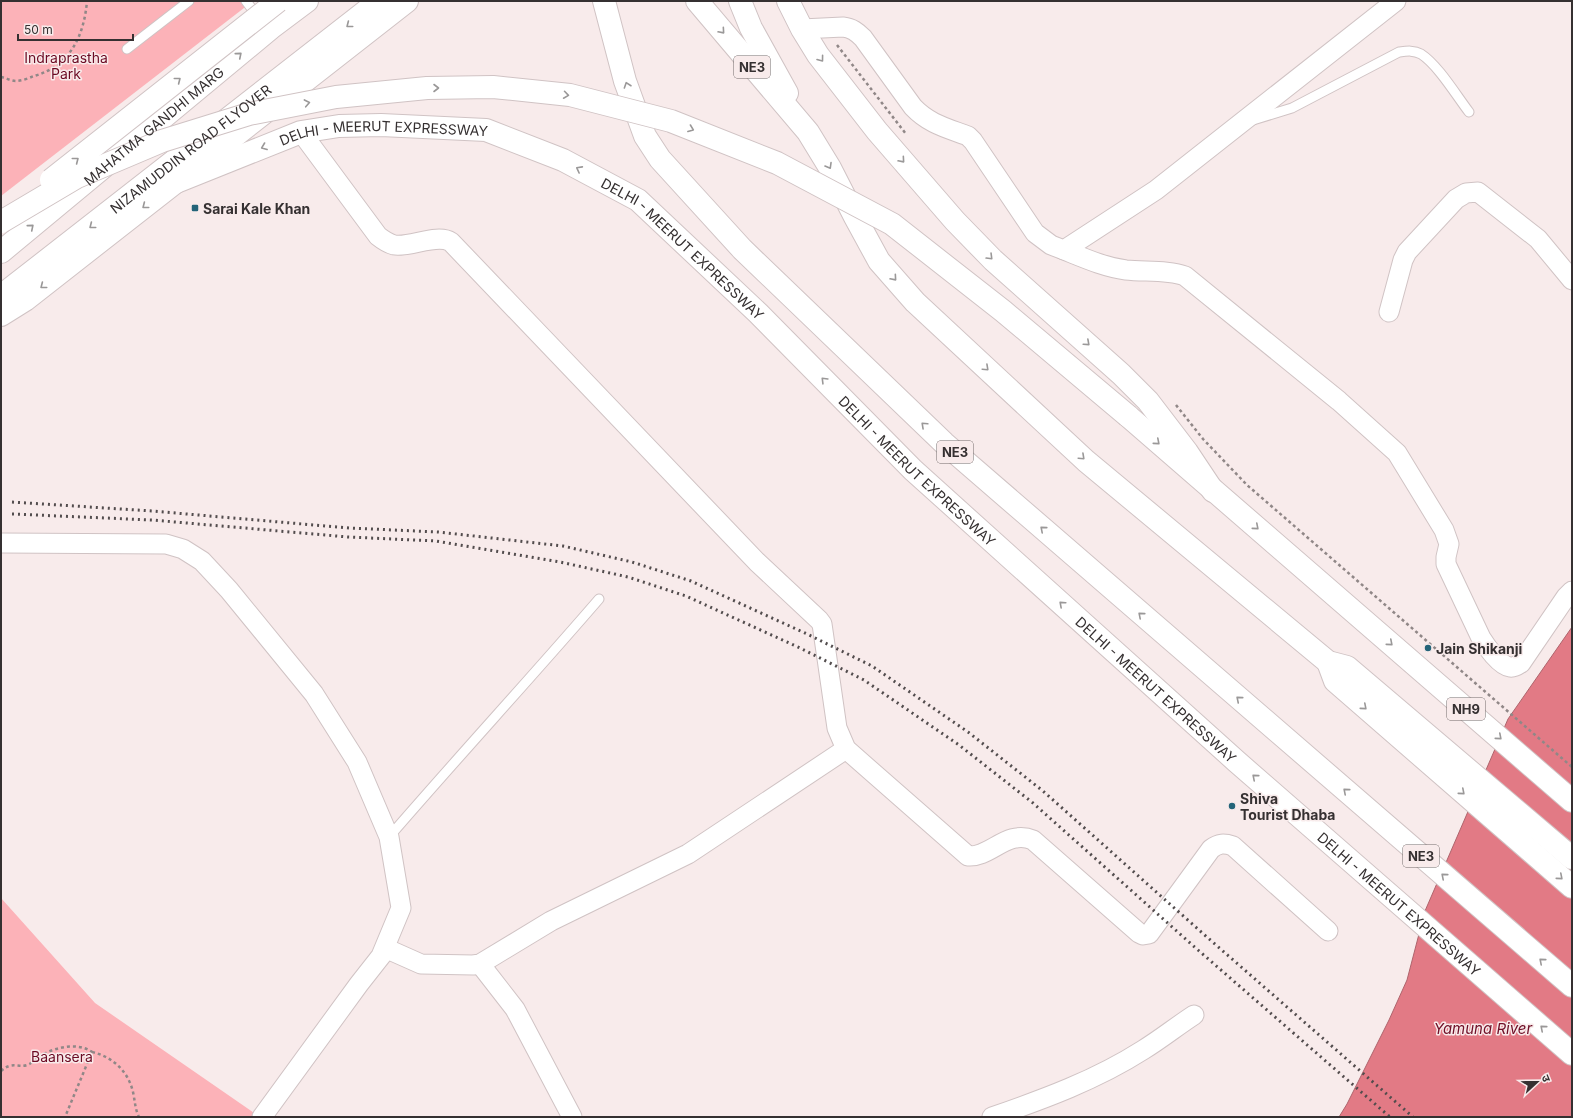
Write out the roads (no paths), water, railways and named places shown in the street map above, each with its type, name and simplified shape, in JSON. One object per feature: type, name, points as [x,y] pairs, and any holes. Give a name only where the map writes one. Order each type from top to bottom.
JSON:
[{"type":"highway","points":[[1,219],[278,1]]},
{"type":"highway","name":"MAHATMA GANDHI MARG","points":[[1,252],[268,31],[307,1]]},
{"type":"highway","name":"NIZAMUDDIN ROAD FLYOVER","points":[[1,296],[379,1]]},
{"type":"highway","points":[[1,315],[25,300],[407,1]]},
{"type":"highway","name":"NE3","points":[[604,1],[625,81],[645,136],[660,159],[732,238],[944,443],[1572,986]]},
{"type":"highway","name":"NE3","points":[[697,1],[808,132],[830,168],[854,218],[879,260],[915,302],[1086,461],[1337,670],[1572,858]]},
{"type":"highway","points":[[740,1],[751,28],[808,132]]},
{"type":"highway","points":[[788,1],[802,29],[818,55],[877,131],[955,221],[993,260],[1121,374],[1142,396],[1187,452],[1214,490]]},
{"type":"highway","points":[[1,222],[84,174],[162,141],[249,114],[336,97],[427,88],[493,87],[570,95],[671,121],[777,162],[892,224],[1004,311],[1214,490]]},
{"type":"highway","name":"DELHI - MEERUT EXPRESSWAY","points":[[176,182],[301,132],[339,126],[381,125],[486,130],[563,160],[638,200],[758,313],[913,470],[1236,761],[1572,1054]]},
{"type":"highway","name":"NH9","points":[[1214,490],[1572,801]]},
{"type":"highway","name":"NE3","points":[[1337,670],[1572,887]]},
{"type":"street","points":[[1064,250],[1156,190],[1396,1]]},
{"type":"street","points":[[802,29],[843,27],[849,28],[863,38],[913,107],[930,122],[968,136],[973,141],[1035,233],[1050,245],[1102,265],[1126,270],[1185,276],[1339,401],[1397,453],[1444,530],[1449,544],[1446,564],[1481,638],[1487,648],[1504,665],[1510,667],[1521,663],[1566,597],[1572,591]]},
{"type":"street","points":[[301,132],[378,236],[386,242],[396,245],[443,239],[451,242],[751,556],[819,620],[822,624],[837,728],[846,749],[968,856],[973,857],[1017,837],[1026,837],[1033,840],[1143,935],[1149,934],[1211,849],[1216,845],[1223,843],[1233,846],[1328,931]]},
{"type":"street","points":[[1389,312],[1403,260],[1407,252],[1456,199],[1470,192],[1478,192],[1528,230],[1547,248],[1572,280]]},
{"type":"street","points":[[1,543],[166,544],[182,549],[202,561],[229,590],[314,694],[358,762],[389,837],[401,908],[381,956],[262,1117]]},
{"type":"street","points":[[385,948],[421,964],[480,964],[551,921],[699,847],[846,749]]},
{"type":"street","points":[[480,964],[515,1009],[572,1117]]},
{"type":"street","points":[[992,1117],[1049,1097],[1115,1066],[1143,1050],[1194,1015]]},
{"type":"lane","points":[[127,50],[189,1]]},
{"type":"lane","points":[[246,1],[268,31]]},
{"type":"lane","points":[[1236,126],[1292,108],[1399,52],[1410,50],[1420,53],[1433,64],[1469,112]]},
{"type":"lane","points":[[389,837],[599,599]]},
{"type":"water","name":"Yamuna River","points":[[1572,627],[1572,1117],[1339,1117],[1389,1020],[1407,980],[1425,911],[1508,719]]},
{"type":"railway","points":[[12,502],[152,511],[349,528],[438,532],[563,546],[632,562],[691,581],[807,634],[872,666],[968,732],[1043,791],[1208,938],[1413,1117]]},
{"type":"railway","points":[[12,514],[152,520],[348,537],[436,541],[560,562],[628,577],[686,596],[800,648],[864,680],[959,745],[1033,803],[1198,950],[1390,1117]]},
{"type":"place","name":"Sarai Kale Khan","points":[[195,208]]},
{"type":"place","name":"Jain Shikanji","points":[[1428,648]]},
{"type":"place","name":"Shiva Tourist Dhaba","points":[[1232,806]]},
{"type":"park label","name":"Indraprastha Park","points":[[66,66]]},
{"type":"park label","name":"Baansera","points":[[62,1056]]}]
